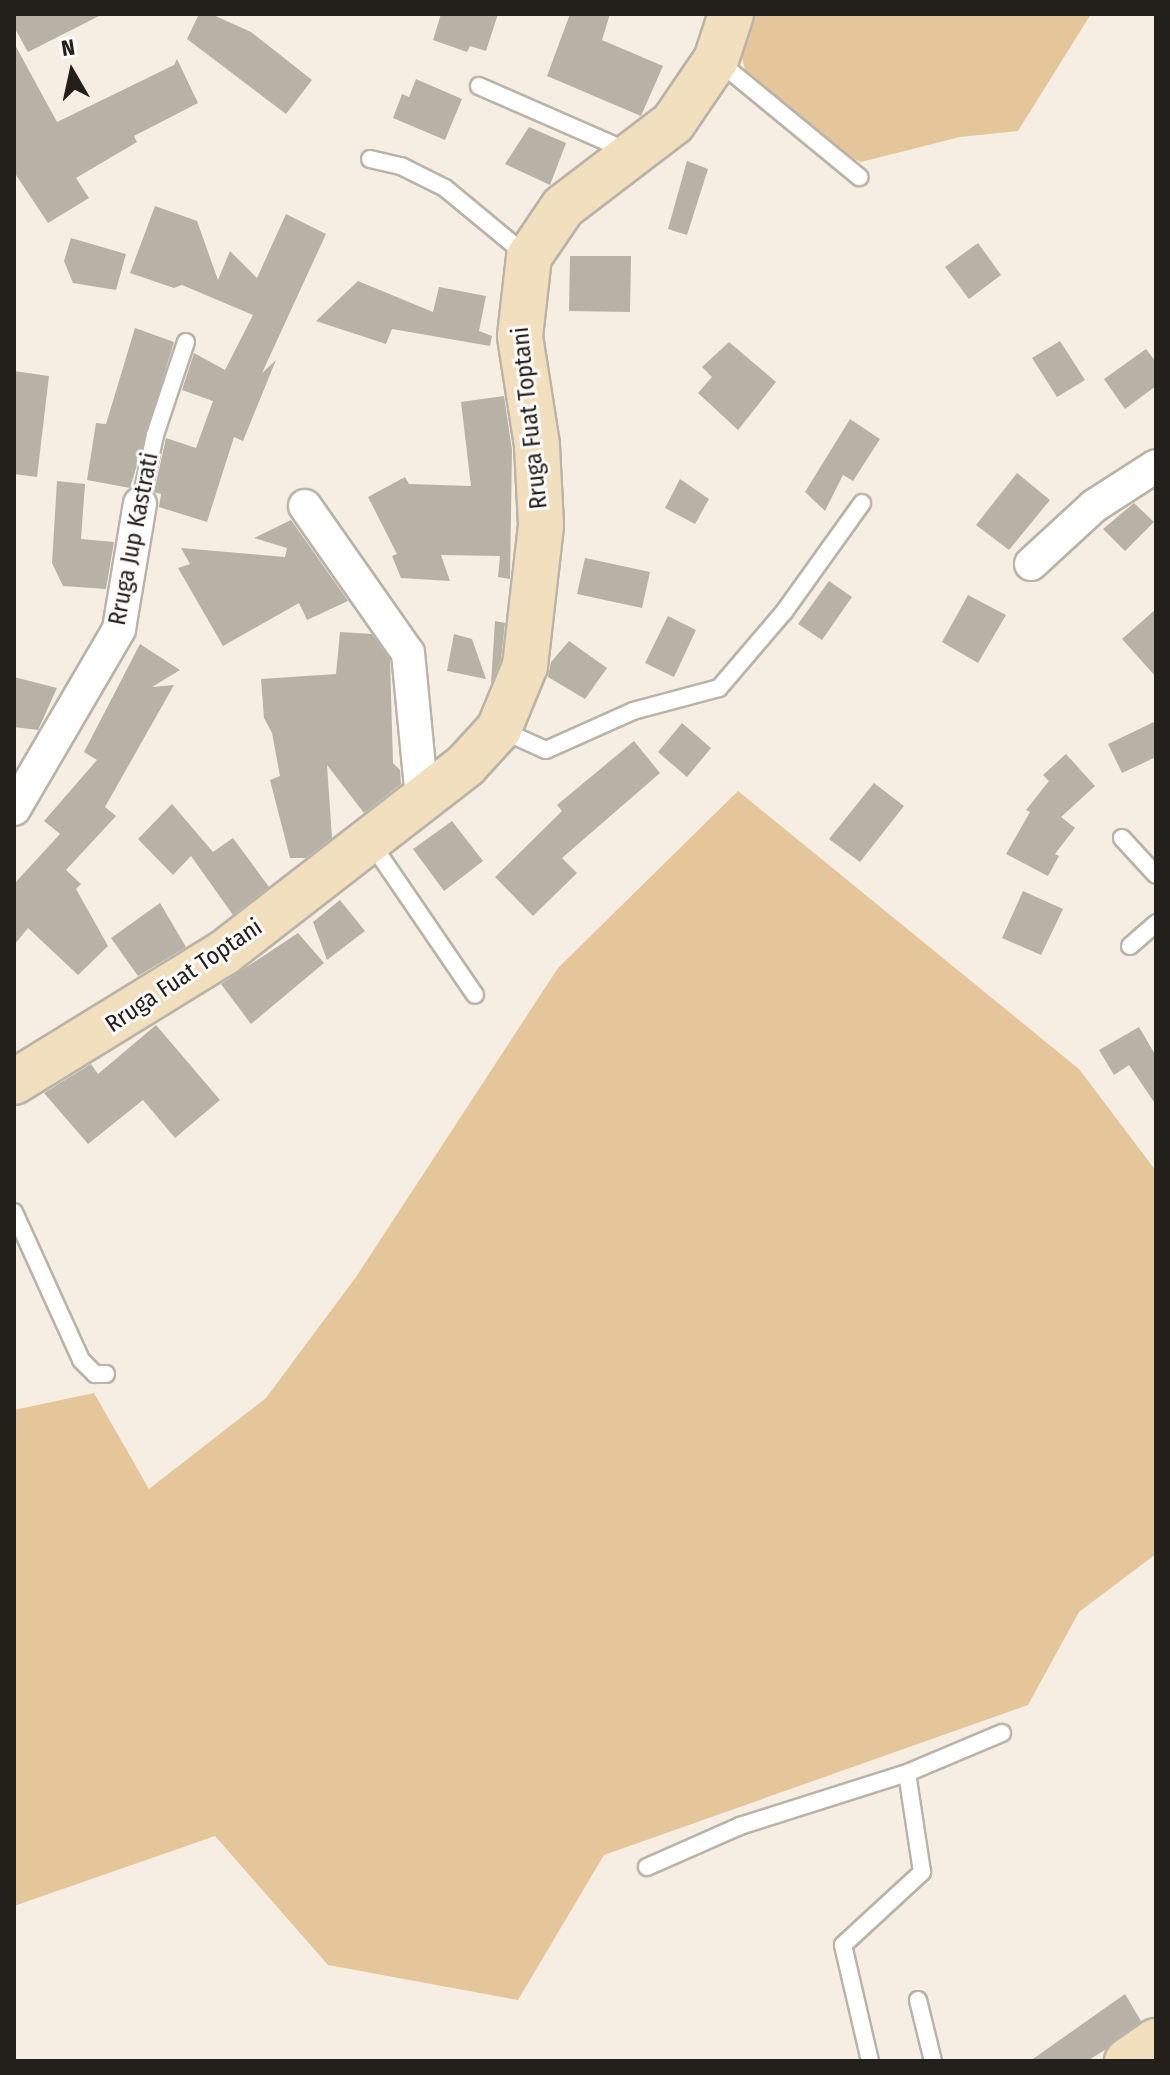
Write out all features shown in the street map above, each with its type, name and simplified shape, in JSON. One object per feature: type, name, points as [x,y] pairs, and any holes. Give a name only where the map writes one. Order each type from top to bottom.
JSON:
[{"type":"street","name":"Rruga Fuat Toptani","points":[[14,1082],[224,953],[466,765],[499,729],[525,666],[541,525],[537,445],[520,336],[529,257],[563,207],[636,155],[673,123],[716,60],[731,14]]},
{"type":"street","points":[[1031,564],[1094,506],[1156,466]]},
{"type":"street","name":"Rruga Jup Kastrati","points":[[14,809],[119,629],[140,504]]},
{"type":"street","points":[[305,506],[408,653],[422,799]]},
{"type":"street","points":[[1127,2061],[1156,2041]]},
{"type":"lane","points":[[716,60],[859,177]]},
{"type":"lane","points":[[479,86],[636,155]]},
{"type":"lane","points":[[370,159],[401,166],[445,188],[529,257]]},
{"type":"lane","name":"Rruga Jup Kastrati","points":[[140,504],[155,435],[186,342]]},
{"type":"lane","points":[[499,729],[546,750],[633,711],[719,688],[784,612],[862,503]]},
{"type":"lane","points":[[1122,838],[1156,875]]},
{"type":"lane","points":[[370,840],[475,995]]},
{"type":"lane","points":[[1130,946],[1156,923]]},
{"type":"lane","points":[[14,1212],[81,1360],[95,1374],[106,1374]]},
{"type":"lane","points":[[647,1867],[740,1826],[907,1773],[1002,1733]]},
{"type":"lane","points":[[870,2061],[843,1945],[922,1872],[907,1773]]},
{"type":"lane","points":[[918,2000],[933,2061]]},
{"type":"shaded area","points":[[752,14],[1091,14],[1018,131],[960,137],[861,162],[836,150],[747,78],[742,57]]},
{"type":"shaded area","points":[[738,791],[1079,1069],[1156,1171],[1156,1554],[1079,1612],[1028,1705],[604,1855],[518,2000],[328,1965],[215,1836],[14,1906],[14,1410],[94,1393],[149,1489],[266,1398],[356,1277],[558,968]]},
{"type":"building","points":[[14,14],[103,14],[28,52],[14,27]]},
{"type":"building","points":[[199,14],[211,14],[251,32],[312,80],[286,114],[187,39]]},
{"type":"building","points":[[441,14],[498,14],[486,51],[470,46],[467,52],[433,40]]},
{"type":"building","points":[[570,14],[610,14],[602,40],[663,66],[641,116],[547,76]]},
{"type":"building","points":[[14,43],[57,122],[174,65],[177,59],[198,103],[134,136],[137,142],[76,178],[89,198],[48,223],[14,172]]},
{"type":"building","points":[[416,79],[462,99],[445,140],[393,118],[402,94],[409,97]]},
{"type":"building","points":[[529,127],[566,143],[550,185],[505,164]]},
{"type":"building","points":[[687,161],[708,169],[687,235],[668,229]]},
{"type":"building","points":[[155,206],[197,221],[218,280],[230,251],[257,278],[286,214],[326,234],[262,373],[276,360],[243,441],[234,437],[207,522],[159,507],[161,494],[154,492],[166,438],[196,448],[213,401],[182,390],[194,353],[225,370],[253,315],[182,285],[174,288],[130,273]]},
{"type":"building","points":[[71,238],[126,254],[116,290],[73,283],[64,261]]},
{"type":"building","points":[[978,243],[1001,275],[969,299],[945,267]]},
{"type":"building","points":[[570,256],[631,256],[630,312],[569,311]]},
{"type":"building","points":[[358,281],[433,312],[439,287],[486,296],[479,331],[492,336],[490,346],[392,329],[386,344],[316,321]]},
{"type":"building","points":[[135,328],[174,342],[130,488],[87,480],[96,423],[106,424]]},
{"type":"building","points":[[1060,341],[1085,380],[1057,397],[1032,358]]},
{"type":"building","points":[[729,342],[776,382],[738,430],[698,393],[712,377],[702,367]]},
{"type":"building","points":[[1146,349],[1156,362],[1156,386],[1125,409],[1104,379]]},
{"type":"building","points":[[14,371],[49,376],[37,477],[14,474]]},
{"type":"building","points":[[504,396],[512,450],[510,579],[498,577],[500,556],[441,555],[450,581],[401,578],[392,556],[397,554],[368,497],[405,477],[409,484],[471,486],[461,402]]},
{"type":"building","points":[[850,419],[880,439],[853,481],[843,475],[825,511],[805,492]]},
{"type":"building","points":[[1017,473],[1050,500],[1009,550],[976,525]]},
{"type":"building","points":[[680,479],[709,499],[695,524],[665,508]]},
{"type":"building","points":[[57,481],[85,484],[81,539],[114,542],[106,589],[63,586],[52,563]]},
{"type":"building","points":[[1134,503],[1154,522],[1125,551],[1103,529]]},
{"type":"building","points":[[291,520],[348,601],[307,620],[299,603],[223,646],[178,568],[190,564],[181,548],[285,557],[287,548],[254,538]]},
{"type":"building","points":[[585,558],[650,572],[642,608],[577,594]]},
{"type":"building","points":[[829,581],[852,597],[822,640],[798,624]]},
{"type":"building","points":[[968,595],[1006,615],[978,663],[942,642]]},
{"type":"building","points":[[1156,609],[1156,677],[1122,639]]},
{"type":"building","points":[[668,616],[696,630],[674,677],[645,663]]},
{"type":"building","points":[[495,621],[505,623],[501,660],[491,684]]},
{"type":"building","points":[[340,632],[372,634],[390,660],[393,763],[400,770],[401,784],[364,813],[327,765],[332,838],[306,858],[290,858],[270,780],[280,776],[272,733],[264,718],[261,679],[336,674]]},
{"type":"building","points":[[454,634],[472,639],[486,679],[447,671]]},
{"type":"building","points":[[569,641],[607,668],[585,699],[548,677],[551,662]]},
{"type":"building","points":[[140,644],[180,670],[152,687],[174,685],[105,807],[116,816],[66,870],[81,884],[76,889],[108,946],[78,975],[28,928],[14,945],[14,884],[60,834],[44,821],[97,760],[84,752]]},
{"type":"building","points":[[14,677],[57,688],[38,730],[14,727]]},
{"type":"building","points":[[1156,721],[1156,757],[1122,773],[1108,744]]},
{"type":"building","points":[[682,723],[711,748],[687,777],[658,752]]},
{"type":"building","points":[[634,741],[660,773],[562,858],[577,873],[533,916],[495,877],[562,811],[557,805]]},
{"type":"building","points":[[1066,754],[1095,786],[1061,817],[1075,828],[1055,854],[1059,856],[1048,876],[1006,854],[1030,812],[1026,810],[1049,781],[1043,775]]},
{"type":"building","points":[[874,783],[904,806],[860,862],[829,839]]},
{"type":"building","points":[[172,804],[213,852],[233,838],[269,887],[233,915],[191,856],[173,875],[138,839]]},
{"type":"building","points":[[452,821],[483,861],[444,891],[413,849]]},
{"type":"building","points":[[1023,891],[1063,909],[1041,955],[1002,938]]},
{"type":"building","points":[[340,900],[365,931],[327,960],[313,922]]},
{"type":"building","points":[[160,903],[186,947],[138,976],[111,938]]},
{"type":"building","points":[[298,933],[324,963],[251,1024],[221,984]]},
{"type":"building","points":[[156,1025],[220,1100],[175,1138],[143,1100],[88,1144],[44,1093],[91,1064],[98,1074]]},
{"type":"building","points":[[1139,1027],[1156,1056],[1156,1105],[1129,1065],[1114,1075],[1099,1050]]},
{"type":"building","points":[[1125,1994],[1141,2021],[1105,2050],[1087,2061],[1030,2061]]}]
